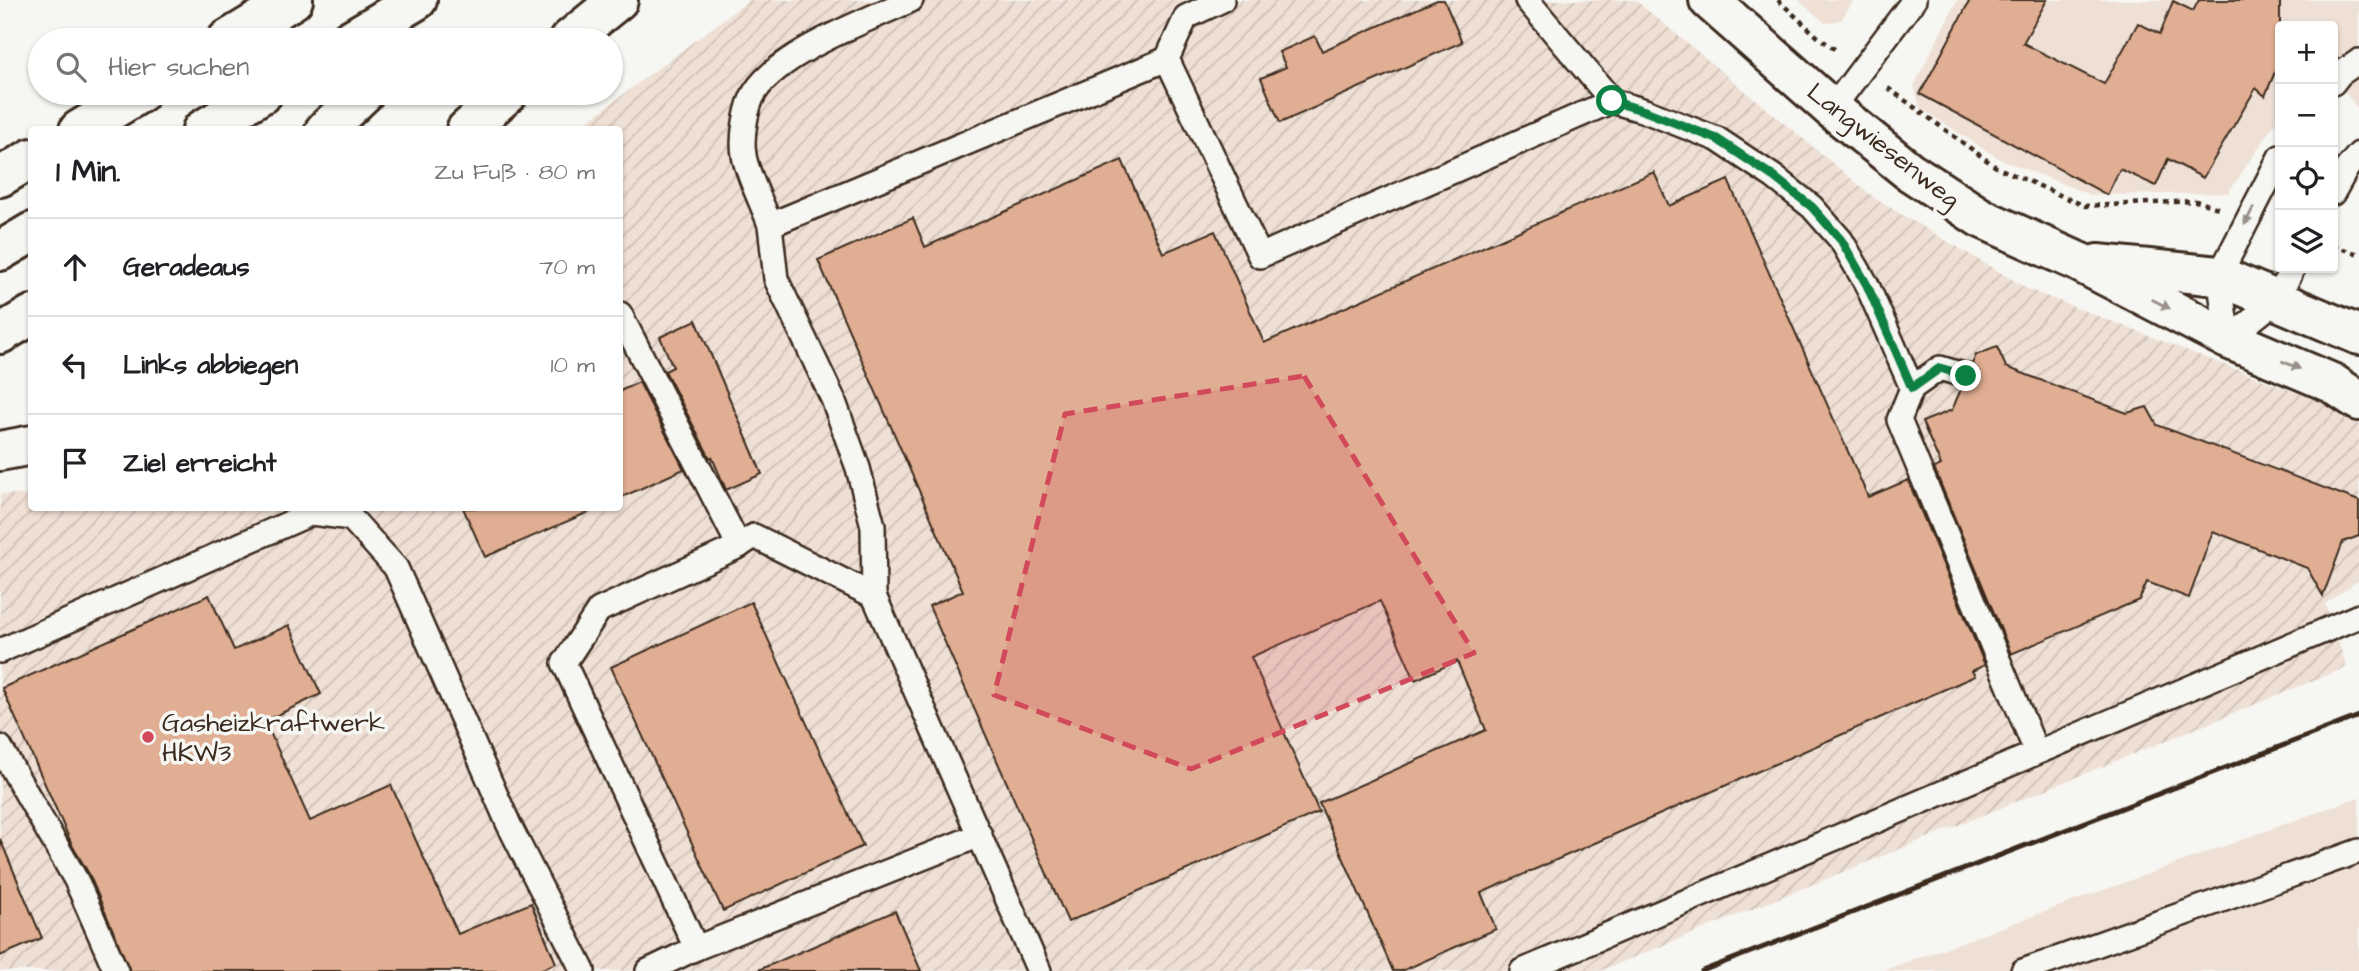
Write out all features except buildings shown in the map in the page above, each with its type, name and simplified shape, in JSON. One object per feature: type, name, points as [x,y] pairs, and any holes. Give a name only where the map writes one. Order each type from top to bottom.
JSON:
[{"type":"main road","points":[[247,28],[293,0]]},
{"type":"main road","points":[[370,28],[417,0]]},
{"type":"main road","points":[[413,28],[428,0]]},
{"type":"main road","points":[[584,28],[618,0]]},
{"type":"main road","name":"Langwiesenweg","points":[[1709,0],[1832,109],[1909,171],[1981,218],[2079,262],[2228,339],[2332,383],[2359,401]]},
{"type":"main road","points":[[86,126],[120,105]]},
{"type":"main road","points":[[209,126],[243,105]]},
{"type":"main road","points":[[329,126],[351,105]]},
{"type":"main road","points":[[471,126],[494,105]]},
{"type":"main road","points":[[0,177],[28,160]]},
{"type":"main road","points":[[0,251],[28,234]]},
{"type":"main road","name":"Langwiesenweg","points":[[2079,262],[2285,284],[2359,335]]},
{"type":"main road","points":[[0,334],[28,317]]},
{"type":"main road","points":[[0,451],[28,446]]},
{"type":"lane","points":[[911,0],[809,48],[776,70],[755,92],[746,118],[744,155],[771,225],[776,279],[834,399],[858,468],[873,526],[874,596],[1039,971]]},
{"type":"lane","points":[[771,225],[1167,59],[1186,17],[1222,0]]},
{"type":"lane","points":[[1527,0],[1612,101],[1717,139],[1774,177],[1812,207],[1841,240],[1867,285],[1912,388]]},
{"type":"lane","points":[[1832,109],[1914,0]]},
{"type":"lane","points":[[1167,59],[1260,256],[1612,101]]},
{"type":"lane","points":[[2338,77],[2359,61]]},
{"type":"lane","points":[[2338,183],[2359,154]]},
{"type":"lane","points":[[2228,339],[2219,276],[2275,167]]},
{"type":"lane","points":[[2228,339],[2285,284]]},
{"type":"lane","points":[[623,320],[739,546]]},
{"type":"lane","points":[[1966,376],[1940,368],[1912,388],[1899,420],[2036,751]]},
{"type":"lane","points":[[0,650],[312,513],[351,518],[396,568],[509,825],[583,971]]},
{"type":"lane","points":[[696,948],[565,663],[599,610],[739,546],[754,536],[874,596]]},
{"type":"lane","points":[[1522,971],[2359,616]]},
{"type":"lane","points":[[0,747],[75,880],[116,971]]},
{"type":"lane","points":[[648,971],[696,948],[980,835]]},
{"type":"lane","points":[[2023,971],[2359,851]]},
{"type":"path","points":[[1778,0],[1818,37]]},
{"type":"path","points":[[1899,96],[1996,167],[2085,206],[2196,201]]},
{"type":"path","points":[[2338,248],[2359,254]]},
{"type":"highlighted area","points":[[1304,376],[1474,653],[1191,769],[994,695],[1065,414]]},
{"type":"shaded area","points":[[749,0],[1635,0],[1877,200],[2030,290],[2359,419],[2359,580],[2325,604],[2347,667],[1600,971],[0,971],[0,494],[28,495],[28,511],[623,511],[623,126],[581,126],[609,105],[623,105],[623,94]]},
{"type":"shaded area","points":[[1798,0],[1854,0],[1841,20],[1825,23]]},
{"type":"shaded area","points":[[1957,0],[2359,0],[2359,110],[2338,84],[2338,21],[2275,21],[2275,123],[2228,193],[2090,195],[1998,158],[1920,108],[1914,86]]},
{"type":"shaded area","points":[[2359,797],[2359,971],[1882,971]]},
{"type":"railway","points":[[1702,971],[2359,716]]},
{"type":"place","name":"Gasheizkraftwerk HKW3","points":[[148,737]]},
{"type":"route","points":[[1612,101],[1717,139],[1774,177],[1812,207],[1841,240],[1867,285],[1912,388],[1940,368],[1966,376]]}]
